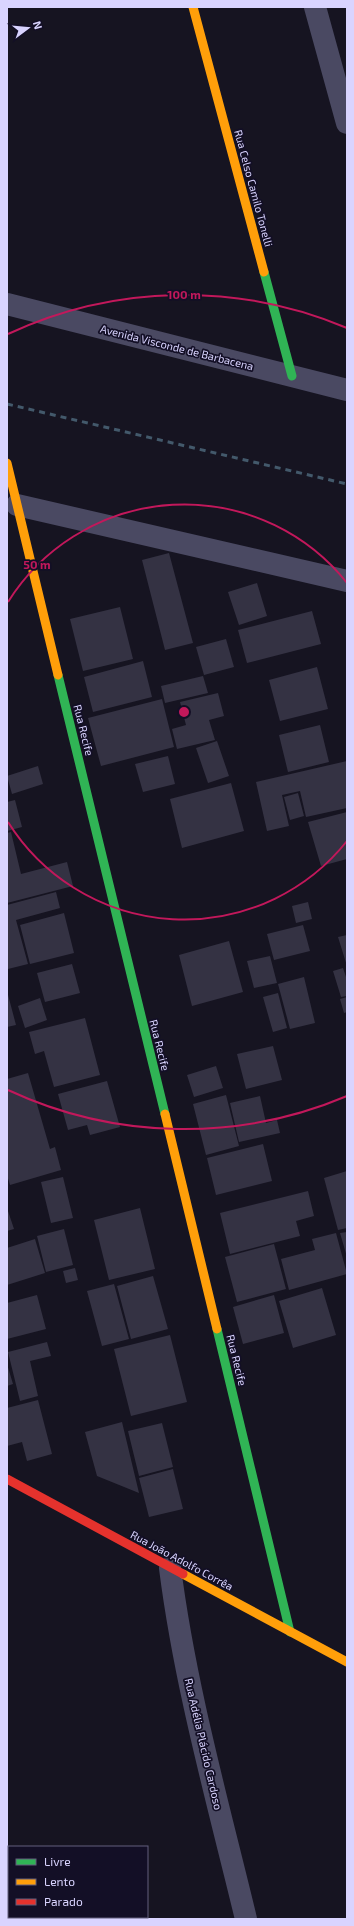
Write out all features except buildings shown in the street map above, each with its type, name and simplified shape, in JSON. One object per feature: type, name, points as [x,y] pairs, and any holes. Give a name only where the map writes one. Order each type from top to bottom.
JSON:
[{"type":"street","name":"Rua Celso Camilo Tonelli","points":[[193,7],[292,376]]},
{"type":"street","points":[[315,7],[347,123]]},
{"type":"street","name":"Avenida Visconde de Barbacena","points":[[7,304],[347,390]]},
{"type":"street","name":"Rua Recife","points":[[7,463],[290,1632]]},
{"type":"street","points":[[17,505],[347,581]]},
{"type":"street","name":"Rua João Adolfo Corrêa","points":[[7,1479],[347,1662]]},
{"type":"street","name":"Rua Adélia Plácido Cardoso","points":[[170,1568],[176,1613],[189,1680],[246,1919]]},
{"type":"railway","points":[[7,404],[347,484]]},
{"type":"traffic: fast","points":[[264,272],[292,376]]},
{"type":"traffic: fast","points":[[58,675],[165,1114]]},
{"type":"traffic: fast","points":[[217,1329],[290,1632]]},
{"type":"traffic: slow","points":[[193,7],[264,272]]},
{"type":"traffic: slow","points":[[7,463],[58,675]]},
{"type":"traffic: slow","points":[[165,1114],[217,1329]]},
{"type":"traffic: slow","points":[[183,1574],[347,1662]]},
{"type":"traffic: jam","points":[[7,1479],[183,1574]]}]
